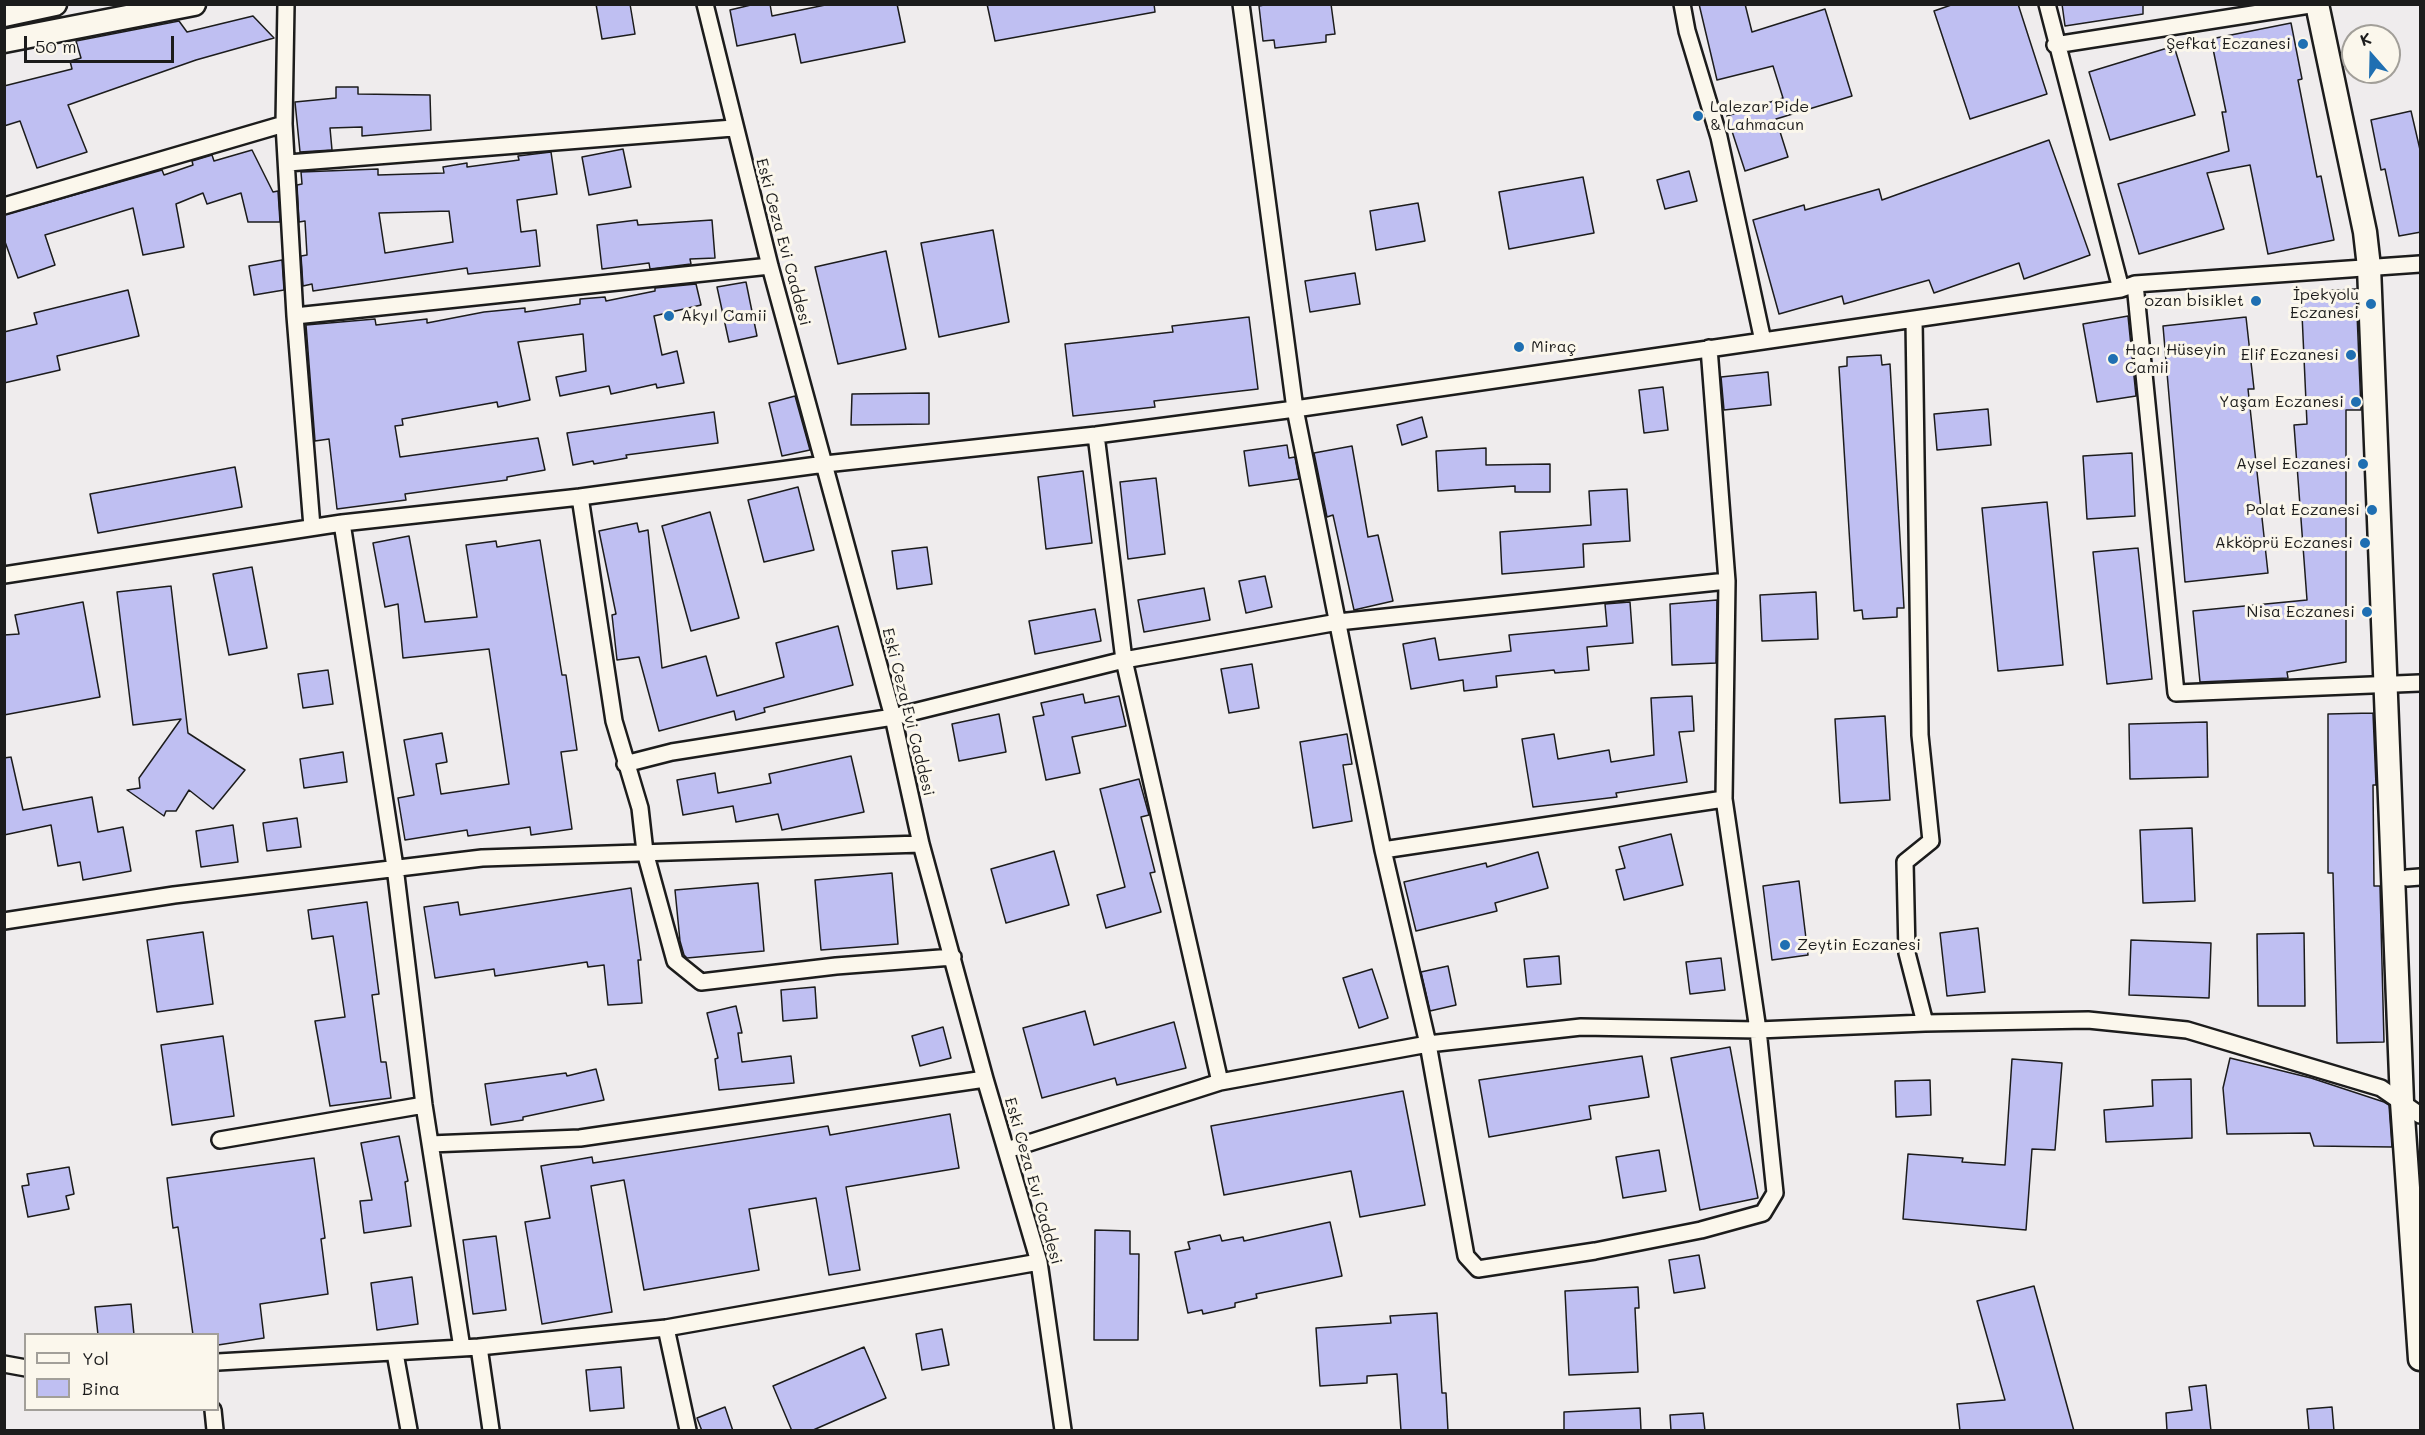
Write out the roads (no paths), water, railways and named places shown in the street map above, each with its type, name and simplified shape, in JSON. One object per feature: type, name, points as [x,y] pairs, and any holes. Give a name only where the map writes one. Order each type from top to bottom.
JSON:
[{"type":"street","points":[[4,15],[55,4]]},
{"type":"street","points":[[4,41],[194,4]]},
{"type":"street","points":[[286,4],[284,124],[295,316],[312,527]]},
{"type":"street","name":"Eski Ceza Evi Caddesi","points":[[705,4],[770,266],[893,717],[921,844],[985,1079],[1039,1262],[1063,1431]]},
{"type":"street","points":[[1241,4],[1295,409],[1383,850],[1428,1044],[1466,1256],[1478,1269],[1616,1247],[1701,1230],[1763,1214],[1775,1193],[1758,1030],[1724,799],[1727,581],[1709,348]]},
{"type":"street","points":[[1682,4],[1687,31],[1719,137],[1762,340]]},
{"type":"street","points":[[2046,4],[2055,45],[2128,287],[2176,693],[2421,683]]},
{"type":"street","points":[[2055,45],[2317,4],[2365,232],[2376,267]]},
{"type":"street","points":[[2332,4],[2378,229],[2376,267],[2391,685],[2413,1110],[2421,1359]]},
{"type":"street","points":[[4,206],[284,124]]},
{"type":"street","points":[[288,163],[734,128]]},
{"type":"street","points":[[4,575],[342,523],[580,496],[825,464],[1096,435],[1295,409],[2128,287],[2421,264]]},
{"type":"street","points":[[295,316],[770,266]]},
{"type":"street","points":[[1914,319],[1920,735],[1931,841],[1905,862],[1907,953],[1925,1023]]},
{"type":"street","points":[[1096,435],[1124,660],[1220,1082]]},
{"type":"street","points":[[580,496],[614,721],[640,808],[645,852],[675,961],[701,982],[836,966],[953,957]]},
{"type":"street","points":[[342,523],[394,867],[424,1105],[462,1348]]},
{"type":"street","points":[[625,764],[672,752],[893,717],[1124,660],[1338,622],[1727,581]]},
{"type":"street","points":[[2391,685],[2414,878],[2413,1110],[2421,1150]]},
{"type":"street","points":[[1383,850],[1724,799]]},
{"type":"street","points":[[4,921],[174,895],[482,858],[921,844]]},
{"type":"street","points":[[1007,1150],[1220,1082],[1428,1044],[1581,1027],[1758,1030],[1925,1023],[2088,1020],[2187,1030],[2381,1088],[2413,1110]]},
{"type":"street","points":[[430,1144],[580,1138],[985,1079]]},
{"type":"street","points":[[220,1140],[424,1105]]},
{"type":"street","points":[[219,1362],[479,1347],[666,1329],[1039,1262]]},
{"type":"street","points":[[666,1329],[688,1431]]},
{"type":"street","points":[[479,1347],[491,1431]]},
{"type":"street","points":[[395,1353],[409,1431]]},
{"type":"street","points":[[4,1364],[24,1368]]},
{"type":"street","points":[[213,1411],[215,1431]]},
{"type":"place","name":"Şefkat Eczanesi","points":[[2303,44]]},
{"type":"place","name":"Lalezar Pide & Lahmacun","points":[[1698,116]]},
{"type":"place","name":"ozan bisiklet","points":[[2256,301]]},
{"type":"place","name":"İpekyolu Eczanesi","points":[[2371,304]]},
{"type":"place","name":"Akyıl Camii","points":[[669,316]]},
{"type":"place","name":"Miraç","points":[[1519,347]]},
{"type":"place","name":"Elif Eczanesi","points":[[2351,355]]},
{"type":"place","name":"Hacı Hüseyin Camii","points":[[2113,359]]},
{"type":"place","name":"Yaşam Eczanesi","points":[[2356,402]]},
{"type":"place","name":"Aysel Eczanesi","points":[[2363,464]]},
{"type":"place","name":"Polat Eczanesi","points":[[2372,510]]},
{"type":"place","name":"Akköprü Eczanesi","points":[[2365,543]]},
{"type":"place","name":"Nisa Eczanesi","points":[[2367,612]]},
{"type":"place","name":"Zeytin Eczanesi","points":[[1785,945]]}]
